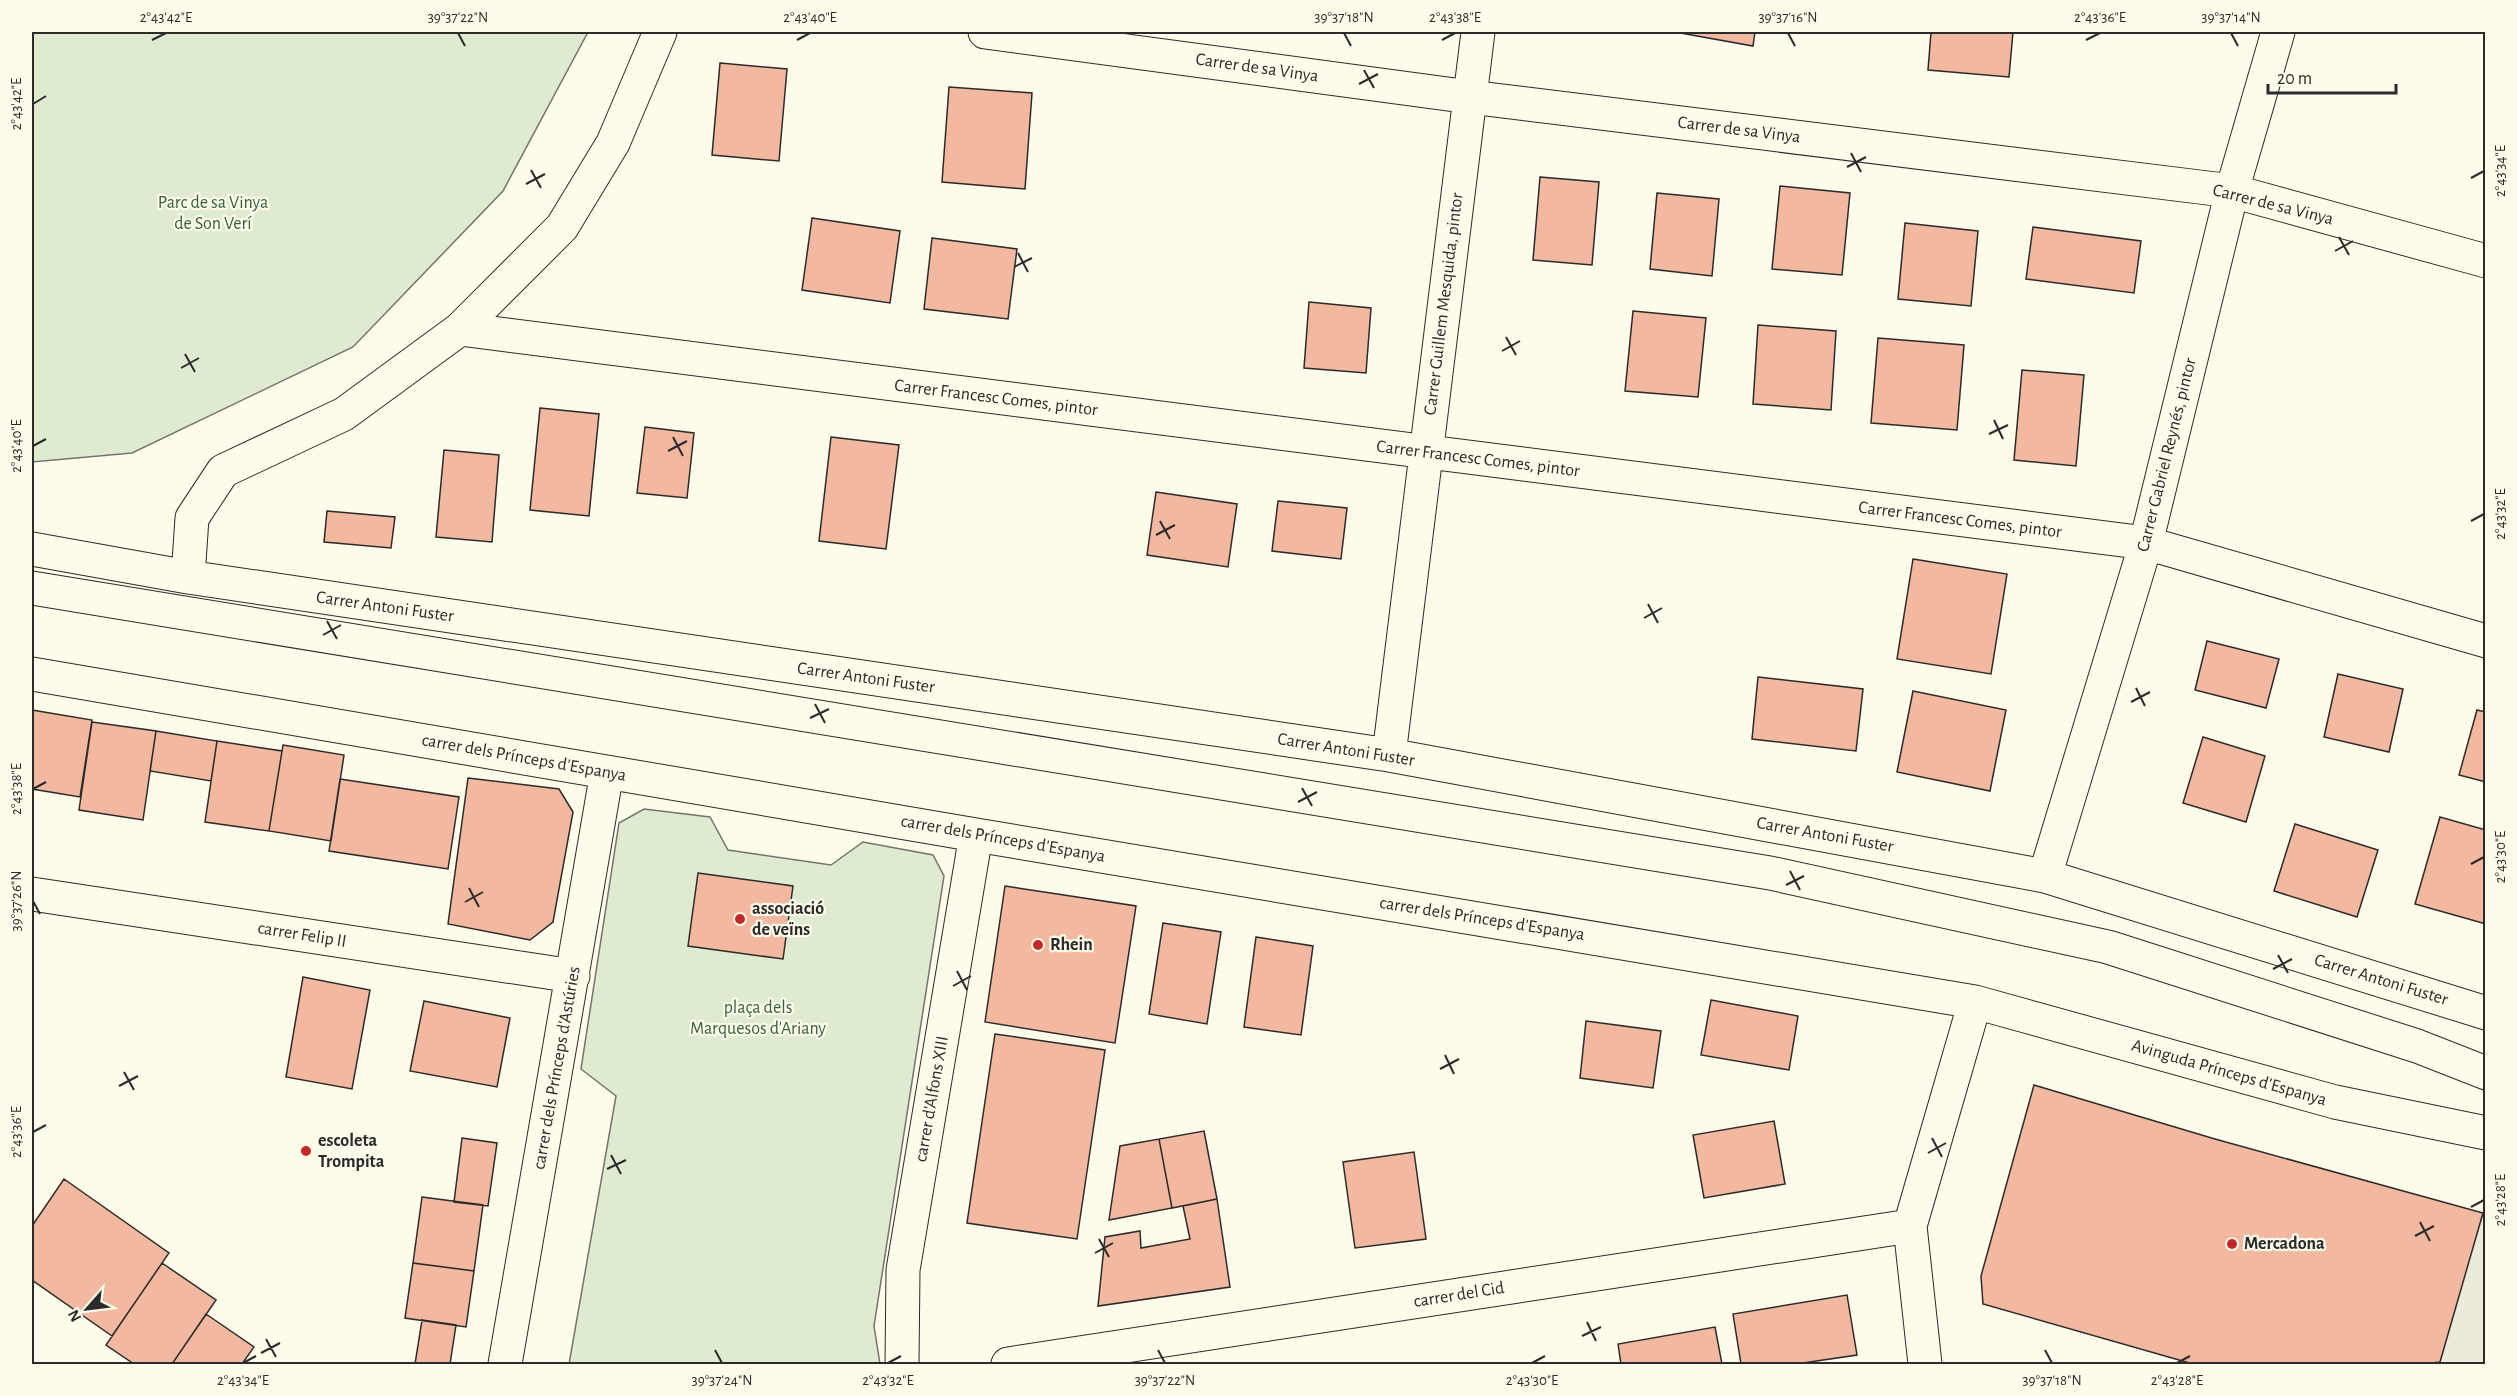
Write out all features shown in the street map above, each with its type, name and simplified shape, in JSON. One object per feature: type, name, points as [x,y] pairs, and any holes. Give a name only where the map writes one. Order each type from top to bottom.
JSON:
[{"type":"street","points":[[188,577],[192,518],[223,471],[344,414],[460,329],[562,227],[613,143],[660,32]]},
{"type":"street","name":"Carrer de sa Vinya","points":[[985,32],[1470,97],[2232,191],[2486,261]]},
{"type":"street","name":"Carrer Guillem Mesquida, pintor","points":[[1389,755],[1478,32]]},
{"type":"street","name":"Carrer Gabriel Reynés, pintor","points":[[2045,876],[2146,543],[2232,191],[2278,32]]},
{"type":"street","name":"Carrer Francesc Comes, pintor","points":[[460,329],[2146,543],[2486,640]]},
{"type":"street","name":"Carrer Antoni Fuster","points":[[32,549],[188,577],[1389,755],[2045,876],[2486,1013]]},
{"type":"street","points":[[32,588],[1770,873],[2108,947],[2417,1046],[2486,1073]]},
{"type":"street","name":"carrer dels Prínceps d'Espanya","points":[[32,674],[1975,1002]]},
{"type":"street","name":"carrer dels Prínceps d'Astúries","points":[[505,1365],[607,772]]},
{"type":"street","name":"carrer d'Alfons XIII","points":[[902,1365],[903,1270],[976,835]]},
{"type":"street","name":"carrer Felip II","points":[[32,894],[573,976]]},
{"type":"street","points":[[1925,1365],[1910,1226],[1975,1002]]},
{"type":"street","name":"Avinguda Prínceps d'Espanya","points":[[1975,1002],[2335,1102],[2486,1133]]},
{"type":"street","points":[[2417,1046],[2486,1085]]},
{"type":"street","name":"carrer del Cid","points":[[1008,1365],[1910,1226]]},
{"type":"green space","name":"Parc de sa Vinya de Son Verí","points":[[32,32],[588,32],[503,191],[353,347],[132,453],[32,462]]},
{"type":"green space","name":"plaça dels Marquesos d'Ariany","points":[[644,809],[710,817],[728,850],[831,865],[863,842],[933,855],[944,876],[874,1326],[880,1364],[569,1364],[616,1096],[581,1069],[619,823]]},
{"type":"shaded area","points":[[2483,1213],[2485,1214],[2485,1364],[2433,1364]]},
{"type":"building","points":[[1675,32],[1755,32],[1753,46]]},
{"type":"building","points":[[1931,32],[2013,32],[2009,77],[1928,70]]},
{"type":"building","points":[[720,63],[787,69],[779,161],[712,155]]},
{"type":"building","points":[[949,87],[1032,93],[1025,189],[942,182]]},
{"type":"building","points":[[1540,177],[1599,182],[1592,265],[1533,260]]},
{"type":"building","points":[[1780,186],[1850,193],[1842,275],[1772,269]]},
{"type":"building","points":[[1657,193],[1719,199],[1712,276],[1650,269]]},
{"type":"building","points":[[812,218],[900,231],[890,303],[802,290]]},
{"type":"building","points":[[1905,223],[1978,231],[1971,306],[1898,299]]},
{"type":"building","points":[[2033,227],[2141,241],[2134,293],[2026,279]]},
{"type":"building","points":[[932,238],[1017,249],[1008,319],[924,309]]},
{"type":"building","points":[[1309,302],[1371,308],[1366,373],[1304,368]]},
{"type":"building","points":[[1633,311],[1706,318],[1698,397],[1625,391]]},
{"type":"building","points":[[1758,325],[1836,331],[1831,410],[1753,404]]},
{"type":"building","points":[[1878,338],[1964,345],[1957,430],[1871,423]]},
{"type":"building","points":[[2022,370],[2084,375],[2076,466],[2014,460]]},
{"type":"building","points":[[540,408],[599,414],[589,516],[530,510]]},
{"type":"building","points":[[645,427],[694,433],[687,498],[637,493]]},
{"type":"building","points":[[831,437],[899,445],[886,549],[819,541]]},
{"type":"building","points":[[444,450],[499,455],[492,542],[436,537]]},
{"type":"building","points":[[1156,492],[1237,504],[1228,567],[1147,555]]},
{"type":"building","points":[[1278,501],[1347,508],[1341,559],[1272,551]]},
{"type":"building","points":[[327,511],[395,517],[391,548],[324,542]]},
{"type":"building","points":[[1913,559],[2007,574],[1991,674],[1897,659]]},
{"type":"building","points":[[2207,641],[2279,659],[2266,708],[2195,690]]},
{"type":"building","points":[[2338,674],[2403,689],[2389,752],[2324,737]]},
{"type":"building","points":[[1758,677],[1863,689],[1856,751],[1752,739]]},
{"type":"building","points":[[1913,691],[2006,710],[1990,791],[1897,772]]},
{"type":"building","points":[[32,710],[92,720],[80,797],[32,789]]},
{"type":"building","points":[[2477,710],[2486,712],[2486,782],[2459,775]]},
{"type":"building","points":[[92,722],[156,731],[143,820],[79,810]]},
{"type":"building","points":[[156,731],[217,741],[211,781],[150,771]]},
{"type":"building","points":[[2203,737],[2265,756],[2246,822],[2183,803]]},
{"type":"building","points":[[217,741],[282,751],[269,831],[205,822]]},
{"type":"building","points":[[283,745],[344,755],[331,841],[269,831]]},
{"type":"building","points":[[468,778],[559,789],[573,812],[553,922],[530,940],[448,924]]},
{"type":"building","points":[[340,779],[459,797],[448,869],[329,851]]},
{"type":"building","points":[[2440,817],[2486,830],[2486,924],[2415,904]]},
{"type":"building","points":[[2295,824],[2378,850],[2357,917],[2274,891]]},
{"type":"building","name":"associació de veïns","points":[[698,873],[793,886],[783,959],[688,946]]},
{"type":"building","points":[[1005,886],[1136,906],[1115,1043],[985,1022]]},
{"type":"building","points":[[1163,923],[1221,932],[1207,1024],[1149,1014]]},
{"type":"building","points":[[1256,937],[1313,946],[1301,1035],[1244,1027]]},
{"type":"building","points":[[303,977],[370,990],[352,1089],[286,1077]]},
{"type":"building","points":[[1711,1000],[1798,1016],[1789,1070],[1701,1055]]},
{"type":"building","points":[[424,1001],[510,1018],[497,1087],[410,1071]]},
{"type":"building","points":[[1586,1021],[1661,1031],[1653,1088],[1580,1078]]},
{"type":"building","points":[[995,1034],[1105,1050],[1077,1239],[967,1223]]},
{"type":"building","name":"Mercadona","points":[[2034,1085],[2215,1139],[2483,1213],[2440,1362],[2423,1364],[2193,1364],[1983,1304],[1981,1276]]},
{"type":"building","points":[[1774,1121],[1785,1184],[1704,1198],[1693,1135]]},
{"type":"building","points":[[1204,1131],[1217,1199],[1172,1208],[1159,1139]]},
{"type":"building","points":[[462,1138],[497,1143],[488,1206],[454,1202]]},
{"type":"building","points":[[1159,1139],[1172,1208],[1109,1220],[1120,1146]]},
{"type":"building","points":[[1414,1152],[1426,1239],[1355,1248],[1343,1162]]},
{"type":"building","points":[[64,1179],[169,1253],[112,1336],[32,1280],[32,1226]]},
{"type":"building","points":[[422,1197],[483,1205],[474,1271],[413,1263]]},
{"type":"building","points":[[1217,1199],[1230,1287],[1098,1306],[1105,1237],[1140,1231],[1141,1248],[1190,1239],[1183,1206]]},
{"type":"building","points":[[162,1263],[216,1300],[172,1364],[134,1364],[106,1345]]},
{"type":"building","points":[[413,1263],[474,1271],[466,1327],[405,1318]]},
{"type":"building","points":[[1847,1295],[1857,1355],[1796,1364],[1741,1364],[1733,1314]]},
{"type":"building","points":[[206,1314],[254,1347],[242,1364],[172,1364]]},
{"type":"building","points":[[422,1320],[456,1325],[450,1364],[415,1364]]},
{"type":"building","points":[[1715,1327],[1722,1364],[1621,1364],[1618,1344]]},
{"type":"place","name":"associació de veïns","points":[[740,919]]},
{"type":"place","name":"Rhein","points":[[1038,945]]},
{"type":"place","name":"escoleta Trompita","points":[[306,1151]]},
{"type":"place","name":"Mercadona","points":[[2232,1244]]}]
